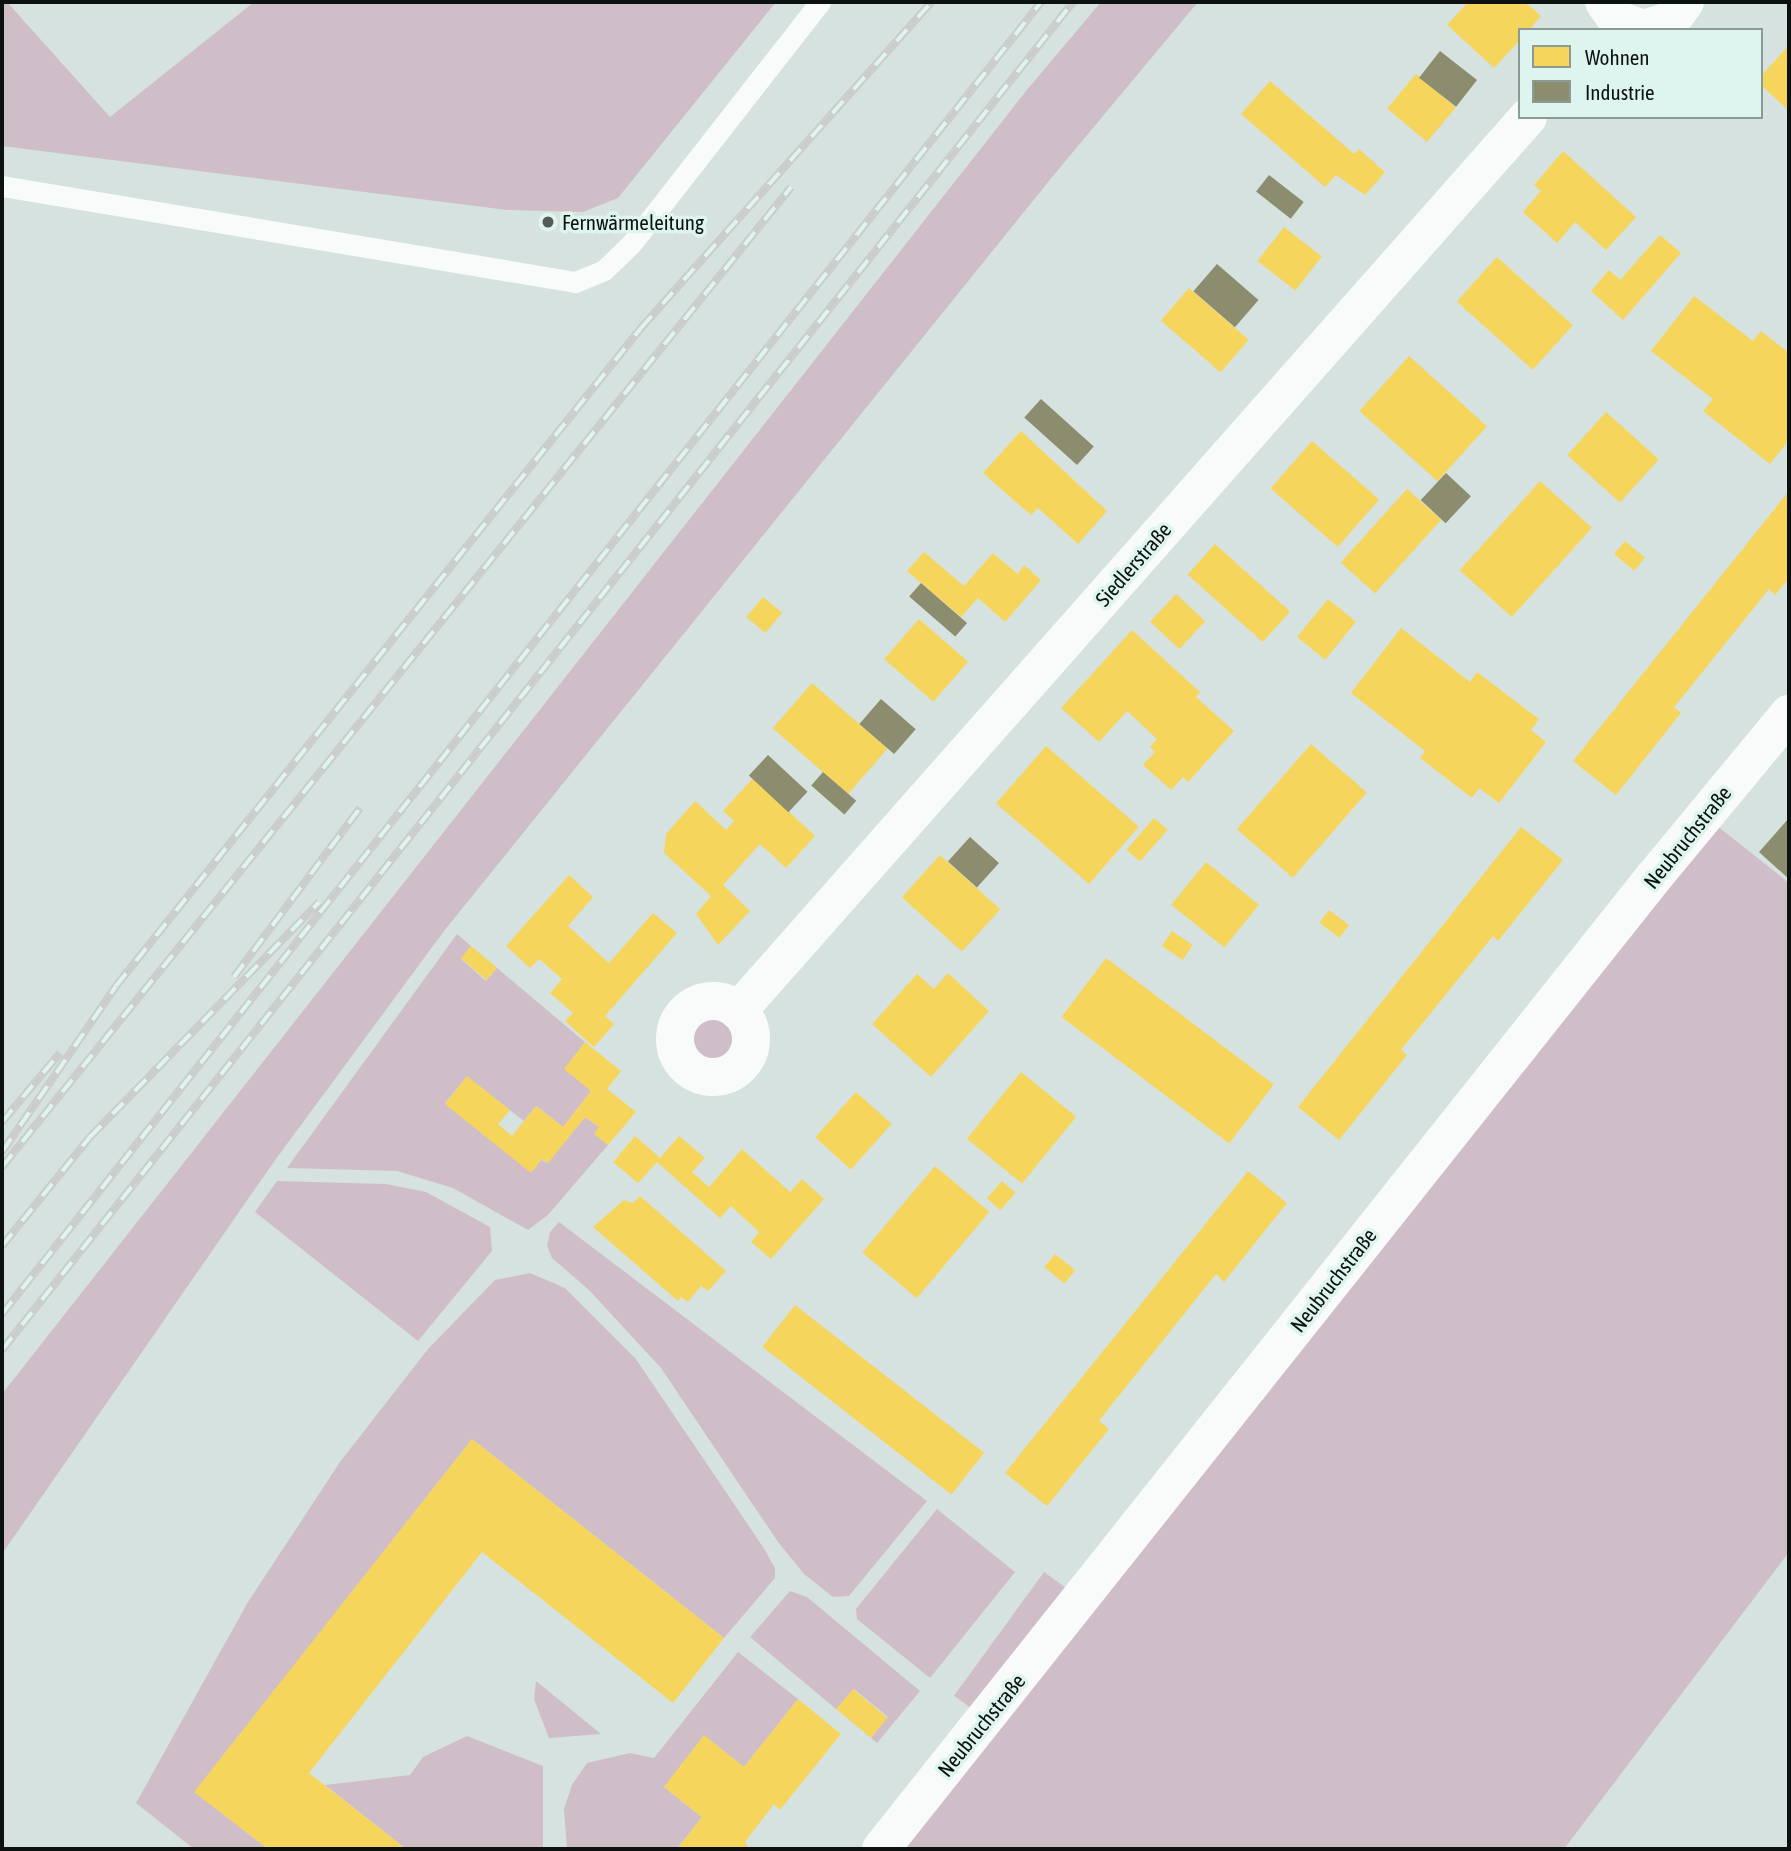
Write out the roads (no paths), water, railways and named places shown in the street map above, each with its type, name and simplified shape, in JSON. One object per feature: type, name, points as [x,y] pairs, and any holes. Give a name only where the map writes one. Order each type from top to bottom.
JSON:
[{"type":"street","points":[[1608,17],[1636,28],[1658,27],[1672,20],[1685,2]]},
{"type":"street","name":"Siedlerstraße","points":[[738,1011],[1526,119]]},
{"type":"street","name":"Neubruchstraße","points":[[881,1849],[1654,877],[1789,714]]},
{"type":"lane","points":[[2,186],[575,282],[604,270],[631,244],[820,2]]},
{"type":"railway","points":[[2,1152],[116,986],[641,328],[931,2]]},
{"type":"railway","points":[[2,1314],[1041,2]]},
{"type":"railway","points":[[2,1350],[1073,2]]},
{"type":"railway","points":[[2,1167],[791,187]]},
{"type":"railway","points":[[234,977],[360,808]]},
{"type":"railway","points":[[2,1246],[90,1137],[319,902]]},
{"type":"railway","points":[[2,1122],[60,1053]]},
{"type":"place","name":"Fernwärmeleitung","points":[[548,222]]}]
